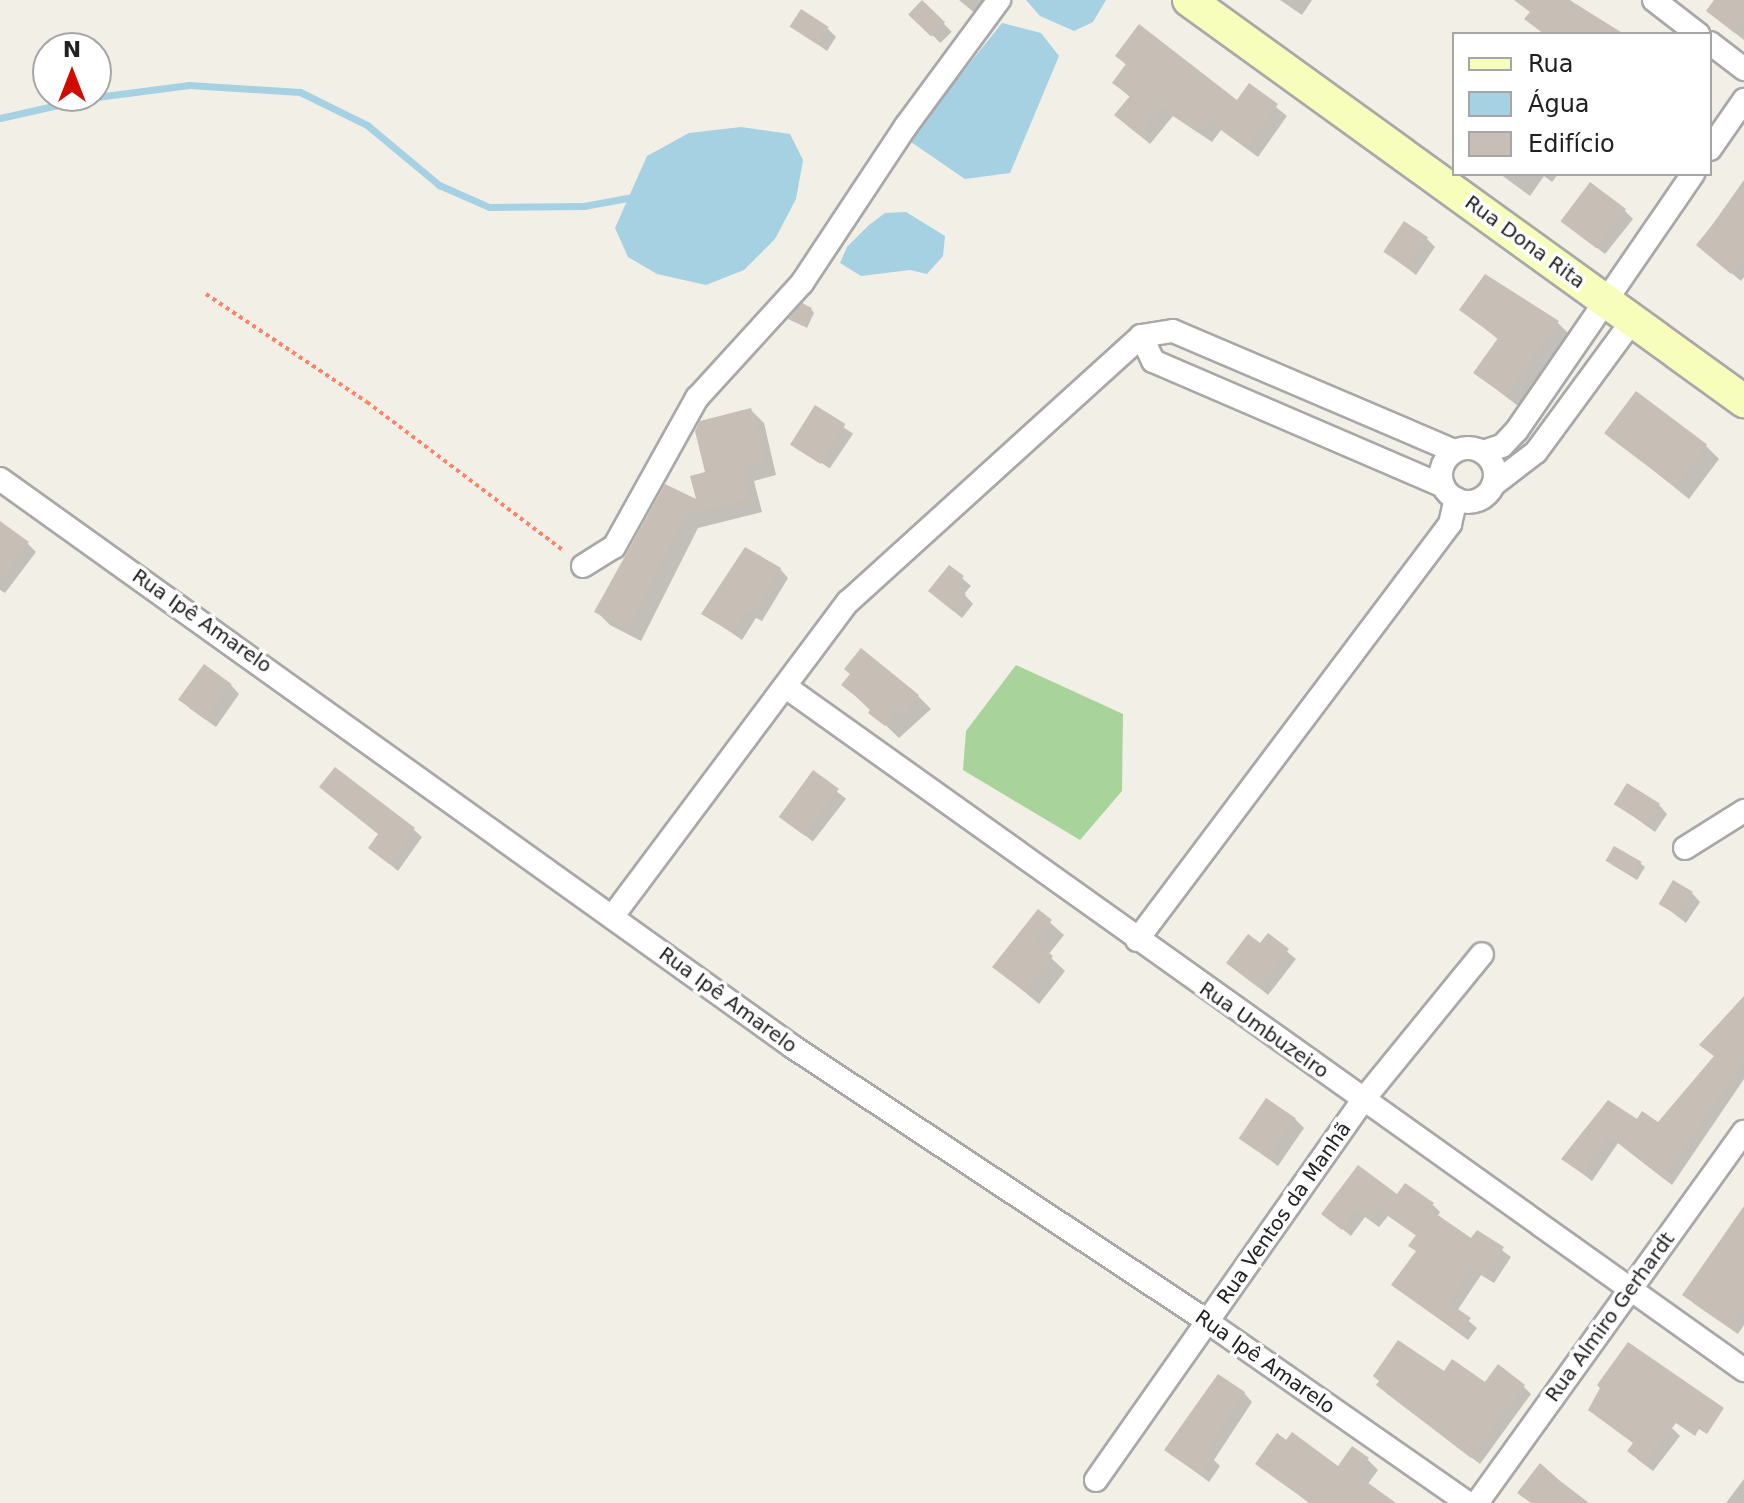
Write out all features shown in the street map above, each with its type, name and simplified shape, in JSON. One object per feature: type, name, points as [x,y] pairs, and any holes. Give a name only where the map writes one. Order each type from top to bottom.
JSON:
[{"type":"main road","name":"Rua Dona Rita","points":[[1189,0],[1744,401]]},
{"type":"street","points":[[583,566],[614,547],[697,398],[802,283],[906,126],[999,0]]},
{"type":"street","points":[[1654,0],[1695,32]]},
{"type":"street","points":[[1712,45],[1744,69]]},
{"type":"street","points":[[1712,146],[1744,100]]},
{"type":"street","points":[[612,917],[848,602],[1141,336],[1173,331],[1266,368],[1454,451],[1483,452],[1502,446],[1517,430],[1692,176]]},
{"type":"street","points":[[1141,336],[1153,361],[1248,400],[1449,493],[1475,501],[1536,452],[1633,320]]},
{"type":"street","points":[[1248,400],[1266,368]]},
{"type":"street","points":[[1137,940],[1450,524],[1449,493],[1441,467],[1454,451]]},
{"type":"street","points":[[1483,452],[1494,469],[1493,485]]},
{"type":"street","name":"Rua Ipê Amarelo","points":[[0,479],[793,1047],[1208,1322],[1467,1503]]},
{"type":"street","name":"Rua Umbuzeiro","points":[[786,687],[1363,1100],[1632,1285],[1744,1370]]},
{"type":"street","points":[[1685,848],[1744,811]]},
{"type":"street","name":"Rua Ventos da Manhã","points":[[1096,1480],[1363,1100],[1482,954]]},
{"type":"street","name":"Rua Almiro Gerhardt","points":[[1477,1503],[1744,1132]]},
{"type":"path","points":[[206,294],[367,402],[583,566]]},
{"type":"green space","points":[[1016,665],[1123,714],[1122,791],[1080,840],[963,770],[966,731]]},
{"type":"water","points":[[1026,0],[1106,0],[1093,22],[1074,31],[1040,16]]},
{"type":"water","points":[[1002,23],[1041,33],[1059,56],[1010,173],[965,179],[908,140]]},
{"type":"water","points":[[741,127],[790,134],[803,160],[796,199],[775,239],[744,270],[706,285],[657,274],[628,257],[615,228],[647,156],[689,133]]},
{"type":"water","points":[[906,212],[945,236],[943,256],[927,274],[910,270],[861,276],[840,263],[847,247],[869,225],[885,213]]},
{"type":"building","points":[[922,0],[945,22],[931,37],[908,14]]},
{"type":"building","points":[[1514,0],[1562,0],[1573,8],[1576,4],[1621,32],[1541,32],[1524,19],[1530,12]]},
{"type":"building","points":[[1714,0],[1744,0],[1744,22],[1735,33],[1706,11]]},
{"type":"building","points":[[801,9],[829,27],[817,45],[790,27]]},
{"type":"building","points":[[1139,24],[1237,100],[1249,83],[1278,104],[1247,148],[1209,121],[1201,133],[1162,107],[1139,135],[1114,115],[1130,96],[1112,83],[1126,64],[1115,56]]},
{"type":"building","points":[[1590,182],[1626,209],[1596,248],[1561,221]]},
{"type":"building","points":[[1744,186],[1744,258],[1731,274],[1696,245]]},
{"type":"building","points":[[1404,221],[1428,237],[1407,268],[1383,252]]},
{"type":"building","points":[[1485,274],[1559,321],[1506,396],[1473,373],[1498,338],[1459,310]]},
{"type":"building","points":[[802,303],[812,308],[803,326],[788,319]]},
{"type":"building","points":[[1636,391],[1707,445],[1675,487],[1604,433]]},
{"type":"building","points":[[815,405],[846,424],[821,464],[790,445]]},
{"type":"building","points":[[751,408],[766,462],[742,468],[750,499],[685,516],[628,629],[594,612],[665,484],[696,499],[690,476],[705,472],[695,431],[700,421]]},
{"type":"building","points":[[0,521],[29,542],[0,581]]},
{"type":"building","points":[[745,547],[781,568],[753,614],[747,611],[733,633],[701,614]]},
{"type":"building","points":[[949,565],[964,576],[956,586],[966,594],[953,611],[928,591]]},
{"type":"building","points":[[861,648],[919,695],[904,714],[898,709],[885,726],[868,713],[871,708],[841,685],[850,674],[844,669]]},
{"type":"building","points":[[204,664],[232,684],[206,720],[178,700]]},
{"type":"building","points":[[335,767],[415,828],[389,864],[368,848],[378,834],[319,787]]},
{"type":"building","points":[[813,770],[839,789],[805,836],[779,817]]},
{"type":"building","points":[[1627,783],[1660,804],[1647,825],[1614,804]]},
{"type":"building","points":[[1614,846],[1642,862],[1633,877],[1606,861]]},
{"type":"building","points":[[1673,880],[1693,892],[1678,916],[1659,904]]},
{"type":"building","points":[[1038,909],[1052,920],[1035,942],[1053,956],[1025,992],[992,967]]},
{"type":"building","points":[[1268,933],[1289,949],[1259,988],[1226,963],[1248,934],[1260,943]]},
{"type":"building","points":[[1744,996],[1744,1063],[1663,1178],[1609,1136],[1583,1174],[1561,1159],[1608,1100],[1637,1119],[1642,1111],[1658,1122],[1714,1056],[1699,1045]]},
{"type":"building","points":[[1266,1098],[1296,1118],[1268,1159],[1239,1139]]},
{"type":"building","points":[[1358,1165],[1397,1194],[1405,1183],[1434,1203],[1429,1209],[1471,1238],[1477,1230],[1504,1247],[1486,1276],[1472,1268],[1449,1303],[1471,1318],[1459,1333],[1391,1285],[1416,1251],[1408,1246],[1416,1235],[1379,1209],[1371,1220],[1356,1210],[1342,1230],[1321,1214]]},
{"type":"building","points":[[1744,1206],[1744,1306],[1729,1327],[1682,1295]]},
{"type":"building","points":[[1398,1340],[1444,1371],[1452,1359],[1485,1382],[1498,1364],[1525,1385],[1471,1458],[1376,1385],[1379,1381],[1373,1376]]},
{"type":"building","points":[[1628,1342],[1724,1408],[1707,1434],[1699,1429],[1695,1436],[1676,1423],[1644,1464],[1627,1451],[1633,1443],[1588,1410],[1600,1388],[1597,1385]]},
{"type":"building","points":[[1218,1374],[1245,1392],[1206,1452],[1213,1456],[1200,1475],[1164,1450]]},
{"type":"building","points":[[1292,1432],[1338,1466],[1352,1446],[1369,1458],[1357,1475],[1396,1503],[1310,1503],[1255,1464],[1277,1433],[1286,1440]]},
{"type":"building","points":[[1540,1463],[1589,1503],[1531,1503],[1517,1493]]},
{"type":"waterway","points":[[0,118],[89,98],[189,85],[300,92],[367,125],[439,185],[489,207],[584,206],[638,196]]}]
